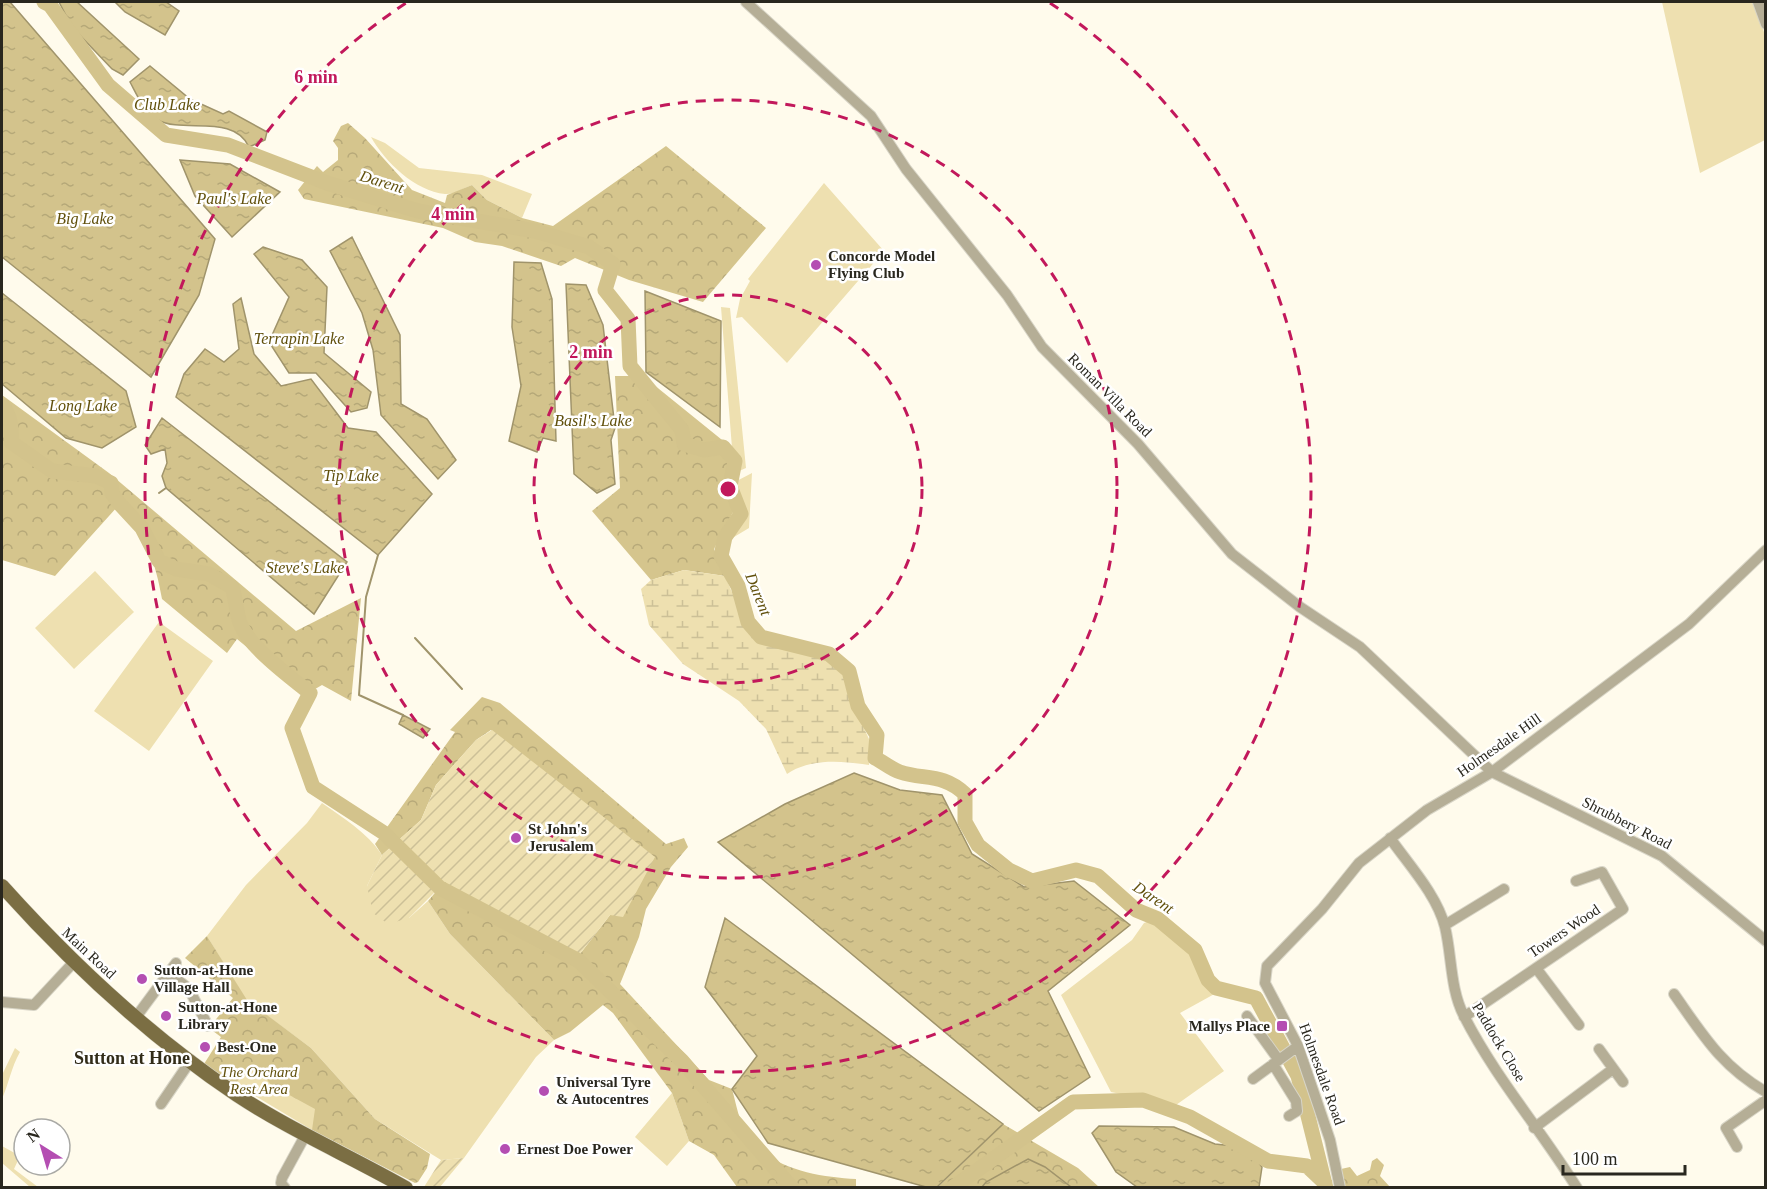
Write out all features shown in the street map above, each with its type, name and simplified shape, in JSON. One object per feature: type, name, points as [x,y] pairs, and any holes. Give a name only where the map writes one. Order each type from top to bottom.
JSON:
[{"type":"main road","name":"Main Road","points":[[2,886],[73,963],[136,1017],[237,1095],[400,1186]]},
{"type":"street","name":"Roman Villa Road","points":[[746,2],[871,116],[906,169],[1007,295],[1042,347],[1138,444],[1232,554],[1300,607],[1360,647],[1492,772]]},
{"type":"street","points":[[1758,2],[1766,24]]},
{"type":"street","name":"Holmesdale Hill","points":[[1264,977],[1266,968],[1276,955],[1322,909],[1359,863],[1427,810],[1492,772],[1689,624],[1766,550]]},
{"type":"street","name":"Shrubbery Road","points":[[1492,772],[1662,855],[1766,941]]},
{"type":"street","name":"Paddock Close","points":[[1390,838],[1428,891],[1445,925],[1456,991],[1464,1017],[1534,1128],[1577,1188]]},
{"type":"street","name":"Towers Wood","points":[[1464,1017],[1623,909],[1602,872],[1576,881]]},
{"type":"street","points":[[1445,925],[1504,889]]},
{"type":"street","points":[[2,1002],[34,1005],[73,963]]},
{"type":"street","points":[[136,1017],[176,963]]},
{"type":"street","points":[[1536,968],[1579,1026]]},
{"type":"street","points":[[169,973],[189,989],[208,1026]]},
{"type":"street","name":"Holmesdale Road","points":[[1264,977],[1296,1047],[1330,1140],[1340,1188]]},
{"type":"street","points":[[1674,994],[1720,1058],[1734,1072],[1766,1092]]},
{"type":"street","points":[[1247,1017],[1278,1060],[1296,1101],[1297,1112],[1289,1116]]},
{"type":"street","points":[[1253,1079],[1296,1047]]},
{"type":"street","points":[[1599,1049],[1623,1082]]},
{"type":"street","points":[[161,1104],[191,1060]]},
{"type":"street","points":[[1534,1128],[1613,1069]]},
{"type":"street","points":[[1737,1147],[1726,1128],[1766,1100]]},
{"type":"street","points":[[285,1188],[281,1183],[282,1178],[306,1134]]},
{"type":"green space","points":[[1662,2],[1754,2],[1765,35],[1765,140],[1700,173]]},
{"type":"green space","points":[[348,123],[365,138],[412,190],[445,203],[447,195],[472,185],[487,200],[522,218],[553,226],[666,146],[766,228],[703,302],[629,280],[575,258],[561,266],[502,246],[475,242],[443,228],[304,199],[298,190],[317,166],[323,172],[338,160],[338,148],[333,141],[341,126]]},
{"type":"green space","points":[[371,137],[385,143],[419,168],[482,175],[532,194],[522,218],[487,200],[472,185],[448,194],[434,192],[423,187],[402,174],[384,156]]},
{"type":"green space","name":"Concorde Model Flying Club","points":[[824,183],[884,251],[787,363],[742,317],[736,318],[740,299],[750,281],[748,279]]},
{"type":"green space","points":[[721,307],[730,308],[746,468],[730,475],[732,448]]},
{"type":"green space","points":[[615,376],[643,376],[732,448],[729,485],[733,512],[714,549],[725,576],[684,570],[651,580],[592,511],[620,488]]},
{"type":"green space","points":[[2,395],[109,473],[296,631],[361,598],[351,701],[322,685],[305,695],[237,639],[227,653],[162,599],[148,549],[136,527],[118,506],[55,576],[2,560]]},
{"type":"green space","points":[[752,473],[749,528],[714,549],[733,512],[729,485]]},
{"type":"green space","points":[[684,570],[725,576],[747,627],[770,644],[830,658],[845,677],[852,703],[869,739],[869,765],[848,762],[816,763],[787,774],[766,729],[739,701],[683,664],[649,625],[641,589],[651,580]]},
{"type":"green space","points":[[95,571],[134,612],[74,669],[35,628]]},
{"type":"green space","points":[[159,622],[213,661],[149,751],[94,711]]},
{"type":"green space","points":[[482,697],[500,703],[666,844],[684,838],[688,847],[671,867],[646,909],[639,937],[620,984],[709,1080],[732,1089],[742,1124],[756,1146],[768,1156],[796,1169],[826,1176],[856,1179],[856,1187],[737,1187],[714,1155],[689,1141],[672,1093],[613,1013],[603,1005],[570,1032],[554,1040],[450,934],[428,901],[445,881],[469,905],[509,923],[573,963],[610,915],[491,730],[476,740],[436,785],[421,820],[382,855],[375,844],[455,732],[450,730]]},
{"type":"green space","name":"St John's Jerusalem","points":[[492,730],[655,857],[623,917],[610,915],[573,963],[509,923],[469,905],[445,882],[409,918],[388,924],[373,913],[367,886],[382,855],[421,820],[436,785],[476,740]]},
{"type":"green space","points":[[322,803],[362,832],[382,855],[367,886],[409,918],[428,901],[450,934],[554,1040],[536,1057],[464,1158],[441,1160],[375,1119],[311,1048],[246,1000],[207,936],[246,885],[307,823]]},
{"type":"green space","points":[[1152,920],[1191,951],[1203,976],[1218,992],[1180,1013],[1224,1071],[1176,1105],[1111,1092],[1061,995],[1132,940],[1144,923]]},
{"type":"green space","points":[[207,936],[247,1000],[311,1048],[375,1119],[430,1154],[427,1168],[418,1182],[415,1183],[312,1130],[315,1109],[271,1085],[259,1069],[249,1068],[235,1084],[204,1064],[221,1037],[209,1028],[233,998],[185,958]]},
{"type":"green space","points":[[15,1048],[20,1052],[2,1099],[2,1075]]},
{"type":"green space","name":"The Orchard Rest Area","points":[[249,1058],[326,1109],[312,1130],[235,1084]]},
{"type":"green space","points":[[672,1093],[689,1141],[667,1166],[635,1137]]},
{"type":"green space","points":[[1003,1124],[1078,1168],[1099,1187],[1071,1187],[1045,1167],[986,1182],[982,1187],[937,1188]]},
{"type":"green space","points":[[2,1146],[12,1152],[12,1172],[2,1163]]},
{"type":"green space","points":[[464,1158],[440,1187],[424,1187],[441,1160]]},
{"type":"green space","points":[[1377,1158],[1384,1165],[1380,1176],[1390,1187],[1345,1187],[1341,1169],[1350,1167],[1357,1176],[1370,1170],[1372,1161]]},
{"type":"green space","points":[[18,1177],[25,1177],[38,1187],[30,1187]]},
{"type":"water","name":"Big Lake","points":[[2,2],[10,2],[215,239],[199,295],[151,377],[2,257]]},
{"type":"water","points":[[59,2],[77,2],[139,59],[123,75],[112,69],[72,27]]},
{"type":"water","points":[[115,2],[166,2],[179,11],[165,35],[125,12]]},
{"type":"water","name":"Club Lake","points":[[150,66],[190,99],[223,114],[229,111],[267,132],[265,140],[249,147],[242,137],[232,130],[220,127],[168,124],[153,117],[138,98],[130,82]]},
{"type":"water","name":"Paul's Lake","points":[[180,160],[230,164],[280,192],[232,237],[195,196]]},
{"type":"water","points":[[352,237],[400,335],[401,404],[427,419],[456,460],[438,479],[381,415],[373,350],[362,313],[330,251]]},
{"type":"water","name":"Terrapin Lake","points":[[263,247],[302,260],[327,287],[324,353],[371,392],[367,408],[351,412],[316,373],[289,373],[269,342],[289,297],[254,254]]},
{"type":"water","points":[[514,262],[541,263],[552,299],[556,441],[543,438],[537,452],[509,441],[521,386],[512,327]]},
{"type":"water","name":"Basil's Lake","points":[[566,284],[586,285],[603,325],[615,428],[611,440],[615,484],[597,493],[574,474]]},
{"type":"water","points":[[645,291],[721,321],[720,427],[646,372]]},
{"type":"water","name":"Long Lake","points":[[2,293],[126,391],[136,427],[102,448],[66,438],[2,384]]},
{"type":"water","name":"Tip Lake","points":[[241,298],[254,354],[281,386],[311,379],[348,428],[376,432],[432,494],[378,555],[176,397],[184,374],[205,349],[224,362],[239,349],[233,304]]},
{"type":"water","name":"Steve's Lake","points":[[162,418],[347,562],[314,614],[166,488],[162,476],[167,463],[165,449],[151,454],[145,445]]},
{"type":"water","points":[[403,715],[430,729],[423,738],[399,724]]},
{"type":"water","points":[[854,773],[900,790],[942,795],[972,854],[1024,887],[1074,881],[1130,925],[1048,991],[1090,1077],[1039,1111],[718,842],[785,804]]},
{"type":"water","points":[[725,918],[1003,1124],[937,1187],[926,1187],[768,1143],[732,1089],[757,1056],[705,987]]},
{"type":"water","points":[[1099,1126],[1174,1127],[1215,1144],[1234,1146],[1256,1159],[1262,1167],[1259,1187],[1137,1187],[1116,1172],[1092,1133]]},
{"type":"water","points":[[1028,1159],[1045,1167],[1071,1187],[982,1187],[986,1182]]},
{"type":"waterway","name":"Darent","points":[[44,2],[50,5],[108,85],[166,135],[228,145],[327,183],[418,211],[535,231],[589,247],[613,264],[605,290],[628,319],[630,366],[682,430],[684,444],[704,450],[723,447],[735,461],[730,486],[741,514],[725,537],[721,556],[738,586],[748,622],[761,637],[829,654],[849,671],[858,706],[877,735],[875,758],[900,772],[941,780],[957,787],[965,794],[965,822],[978,845],[1009,870],[1032,881],[1076,870],[1098,876],[1136,910],[1158,919],[1195,950],[1208,980],[1216,988],[1256,998],[1298,1076],[1326,1188]]},
{"type":"waterway","name":"Darent","points":[[2,405],[10,422],[11,442],[52,471],[96,476],[111,483],[112,493],[142,528],[159,561],[176,569],[209,574],[232,587],[240,623],[252,642],[310,693],[292,728],[313,787],[384,833],[440,888],[579,961],[682,1061],[792,1188]]},
{"type":"waterway","points":[[159,493],[166,488]]},
{"type":"waterway","points":[[378,555],[366,597],[359,695],[403,715]]},
{"type":"waterway","points":[[415,638],[462,689]]},
{"type":"waterway","name":"Darent","points":[[952,1188],[1073,1102],[1143,1100],[1190,1117],[1268,1161],[1307,1166],[1325,1183]]},
{"type":"place","name":"Concorde Model Flying Club","points":[[816,265]]},
{"type":"place","name":"St John's Jerusalem","points":[[516,838]]},
{"type":"place","name":"Sutton-at-Hone Village Hall","points":[[142,979]]},
{"type":"place","name":"Sutton-at-Hone Library","points":[[166,1016]]},
{"type":"place","name":"Mallys Place","points":[[1282,1026]]},
{"type":"place","name":"Best-One","points":[[205,1047]]},
{"type":"place","name":"Universal Tyre & Autocentres","points":[[544,1091]]},
{"type":"place","name":"Ernest Doe Power","points":[[505,1149]]},
{"type":"district","name":"Sutton at Hone","points":[[132,1058]]}]
